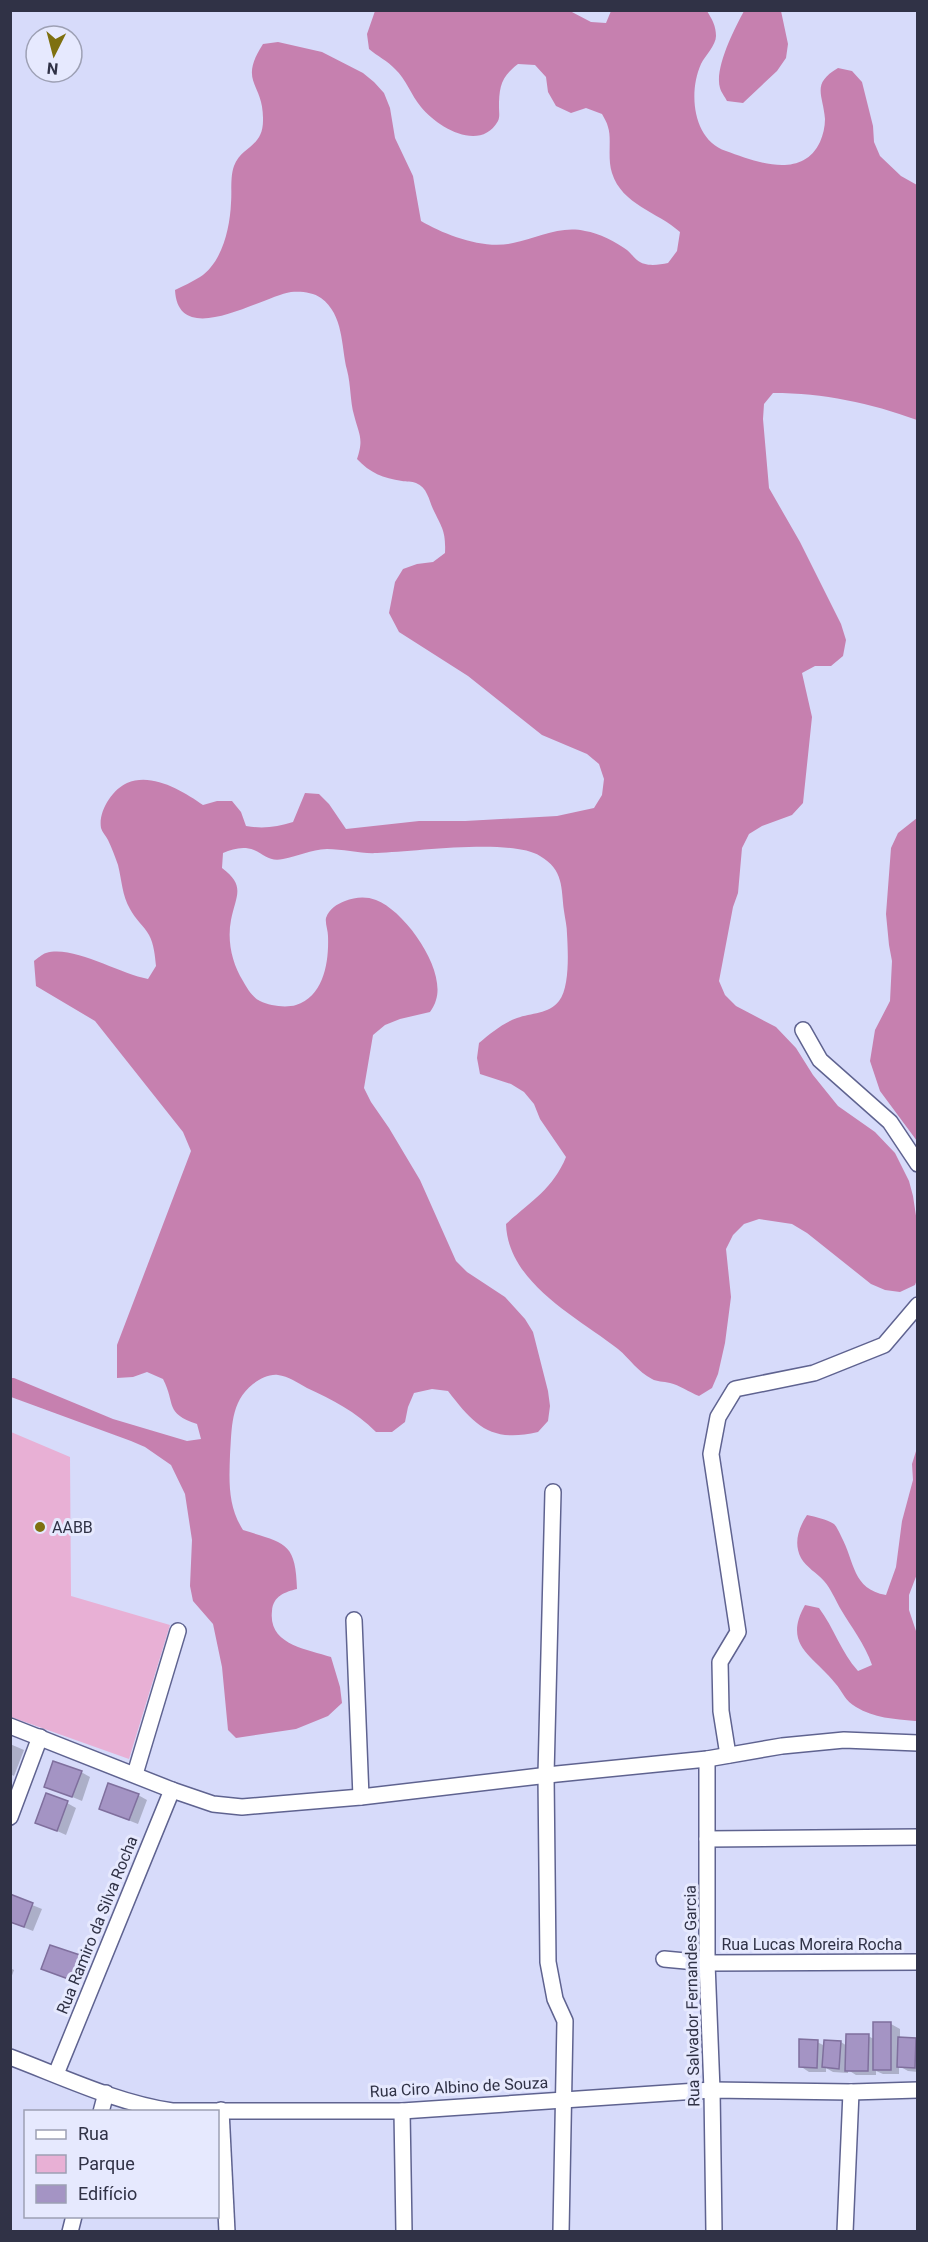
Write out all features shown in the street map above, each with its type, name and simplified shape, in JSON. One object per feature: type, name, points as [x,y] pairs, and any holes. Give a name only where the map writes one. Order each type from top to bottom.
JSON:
[{"type":"street","points":[[803,1030],[820,1060],[890,1122],[918,1164]]},
{"type":"street","points":[[729,1755],[721,1711],[720,1662],[738,1632],[711,1454],[718,1417],[735,1389],[814,1374],[884,1345],[918,1305]]},
{"type":"street","points":[[554,1492],[546,1775],[548,1962],[555,1999],[565,2022],[561,2232]]},
{"type":"street","points":[[354,1620],[361,1797]]},
{"type":"street","points":[[135,1774],[178,1631]]},
{"type":"street","points":[[10,1726],[172,1790],[213,1804],[242,1807],[361,1797],[707,1759],[782,1746],[844,1740],[918,1743]]},
{"type":"street","points":[[10,1817],[40,1737]]},
{"type":"street","name":"Rua Salvador Fernandes Garcia","points":[[707,1759],[707,1963],[714,2232]]},
{"type":"street","name":"Rua Ramiro da Silva Rocha","points":[[56,2074],[172,1790]]},
{"type":"street","points":[[707,1839],[918,1837]]},
{"type":"street","name":"Rua Lucas Moreira Rocha","points":[[664,1959],[707,1963],[918,1962]]},
{"type":"street","name":"Rua Ciro Albino de Souza","points":[[10,2057],[106,2093],[161,2110],[402,2111],[712,2090],[851,2092],[918,2090]]},
{"type":"street","points":[[845,2232],[851,2092]]},
{"type":"street","points":[[102,2110],[106,2093]]},
{"type":"street","points":[[221,2110],[227,2232]]},
{"type":"street","points":[[402,2111],[404,2232]]},
{"type":"green space","name":"AABB","points":[[11,1432],[70,1457],[71,1596],[170,1625],[129,1759],[11,1717]]},
{"type":"shaded area","points":[[375,11],[570,11],[591,22],[606,23],[611,11],[707,11],[716,36],[701,64],[694,101],[700,126],[706,137],[715,145],[726,151],[764,163],[778,165],[802,161],[812,154],[820,142],[825,119],[821,85],[824,79],[838,68],[852,71],[862,82],[873,126],[874,142],[880,156],[901,176],[917,185],[917,420],[864,404],[792,393],[773,393],[764,404],[763,419],[769,488],[800,542],[841,624],[846,640],[843,656],[831,666],[815,666],[802,673],[812,717],[803,803],[792,815],[762,826],[749,834],[742,848],[738,893],[733,907],[719,981],[725,995],[736,1006],[776,1027],[796,1048],[813,1075],[838,1106],[875,1132],[895,1153],[909,1181],[913,1196],[918,1229],[918,1277],[915,1285],[900,1292],[885,1290],[871,1284],[807,1233],[792,1224],[759,1219],[744,1224],[733,1235],[726,1249],[731,1297],[725,1343],[718,1374],[712,1388],[699,1396],[673,1384],[656,1381],[647,1376],[618,1349],[547,1297],[532,1281],[519,1264],[510,1245],[506,1224],[548,1186],[566,1157],[540,1119],[534,1104],[524,1092],[511,1084],[480,1074],[477,1058],[479,1043],[502,1025],[522,1016],[550,1008],[563,995],[568,969],[567,931],[560,880],[553,867],[540,856],[526,851],[485,847],[371,853],[327,849],[278,860],[246,848],[223,853],[222,868],[237,886],[237,897],[230,928],[231,952],[245,984],[252,995],[260,1001],[278,1006],[292,1006],[305,1001],[313,994],[319,986],[326,967],[328,934],[326,918],[334,907],[345,901],[357,898],[376,900],[399,916],[421,942],[435,973],[437,987],[435,1003],[430,1012],[385,1025],[373,1035],[364,1088],[420,1180],[456,1261],[467,1272],[505,1297],[525,1319],[533,1332],[550,1406],[548,1421],[538,1432],[508,1435],[486,1429],[476,1422],[448,1391],[432,1389],[414,1393],[405,1422],[392,1432],[376,1432],[343,1407],[282,1376],[265,1377],[245,1391],[236,1408],[231,1435],[230,1485],[234,1512],[243,1530],[278,1542],[290,1553],[294,1561],[297,1589],[277,1598],[273,1606],[272,1622],[276,1631],[291,1644],[331,1657],[342,1703],[328,1716],[296,1729],[236,1738],[228,1730],[222,1667],[213,1624],[193,1601],[190,1586],[192,1540],[185,1494],[171,1465],[145,1447],[131,1441],[11,1397],[11,1378],[14,1378],[113,1419],[187,1441],[201,1439],[197,1424],[175,1412],[163,1379],[147,1372],[133,1377],[117,1378],[117,1345],[191,1151],[183,1132],[95,1021],[36,986],[34,961],[46,953],[70,953],[148,979],[156,966],[151,939],[127,904],[118,865],[101,828],[102,815],[108,801],[127,783],[137,780],[157,781],[177,789],[203,805],[217,801],[232,801],[241,812],[246,826],[258,827],[293,822],[305,793],[319,794],[329,804],[346,829],[419,821],[557,816],[594,808],[602,795],[604,779],[599,764],[587,754],[542,735],[468,676],[399,632],[389,613],[395,582],[403,569],[433,562],[445,553],[444,534],[423,487],[414,482],[395,480],[377,474],[357,459],[360,437],[353,410],[338,322],[328,305],[314,294],[291,292],[223,315],[205,318],[190,316],[180,308],[175,290],[208,271],[219,254],[227,234],[234,166],[242,154],[256,141],[262,128],[262,106],[252,75],[252,67],[263,44],[278,42],[322,52],[363,73],[384,93],[390,108],[395,138],[413,176],[421,221],[431,226],[465,240],[502,245],[558,231],[585,231],[613,241],[640,262],[652,265],[668,263],[677,251],[680,232],[632,200],[617,184],[610,161],[609,132],[602,114],[586,108],[571,113],[556,106],[548,92],[546,77],[535,65],[518,64],[508,73],[502,83],[499,119],[490,130],[481,135],[470,136],[459,134],[437,122],[421,107],[399,73],[369,49],[367,34]]},
{"type":"shaded area","points":[[744,11],[781,11],[788,44],[786,58],[777,71],[743,103],[727,101],[719,80],[726,48]]},
{"type":"shaded area","points":[[917,818],[917,1141],[880,1091],[870,1061],[875,1030],[890,1001],[892,961],[886,914],[891,848],[898,833]]},
{"type":"shaded area","points":[[917,1448],[917,1574],[909,1595],[909,1610],[917,1634],[918,1721],[915,1721],[877,1716],[852,1705],[804,1649],[797,1631],[805,1605],[819,1608],[858,1671],[872,1665],[862,1643],[829,1587],[801,1558],[797,1541],[799,1530],[807,1515],[834,1524],[861,1581],[875,1592],[886,1595],[896,1567],[902,1521],[913,1480],[912,1464]]},
{"type":"building","points":[[53,1761],[82,1771],[72,1797],[44,1787]]},
{"type":"building","points":[[108,1783],[139,1794],[129,1820],[99,1809]]},
{"type":"building","points":[[46,1793],[68,1801],[57,1831],[35,1823]]},
{"type":"building","points":[[10,1894],[33,1903],[24,1927],[10,1922]]},
{"type":"building","points":[[50,1945],[80,1955],[71,1980],[41,1969]]},
{"type":"building","points":[[873,2022],[891,2022],[891,2070],[873,2070]]},
{"type":"building","points":[[846,2034],[869,2034],[868,2071],[845,2071]]},
{"type":"building","points":[[898,2037],[916,2038],[915,2068],[897,2067]]},
{"type":"building","points":[[799,2039],[818,2040],[817,2068],[799,2067]]},
{"type":"building","points":[[824,2040],[841,2041],[839,2069],[822,2067]]},
{"type":"place","name":"AABB","points":[[40,1527]]}]
